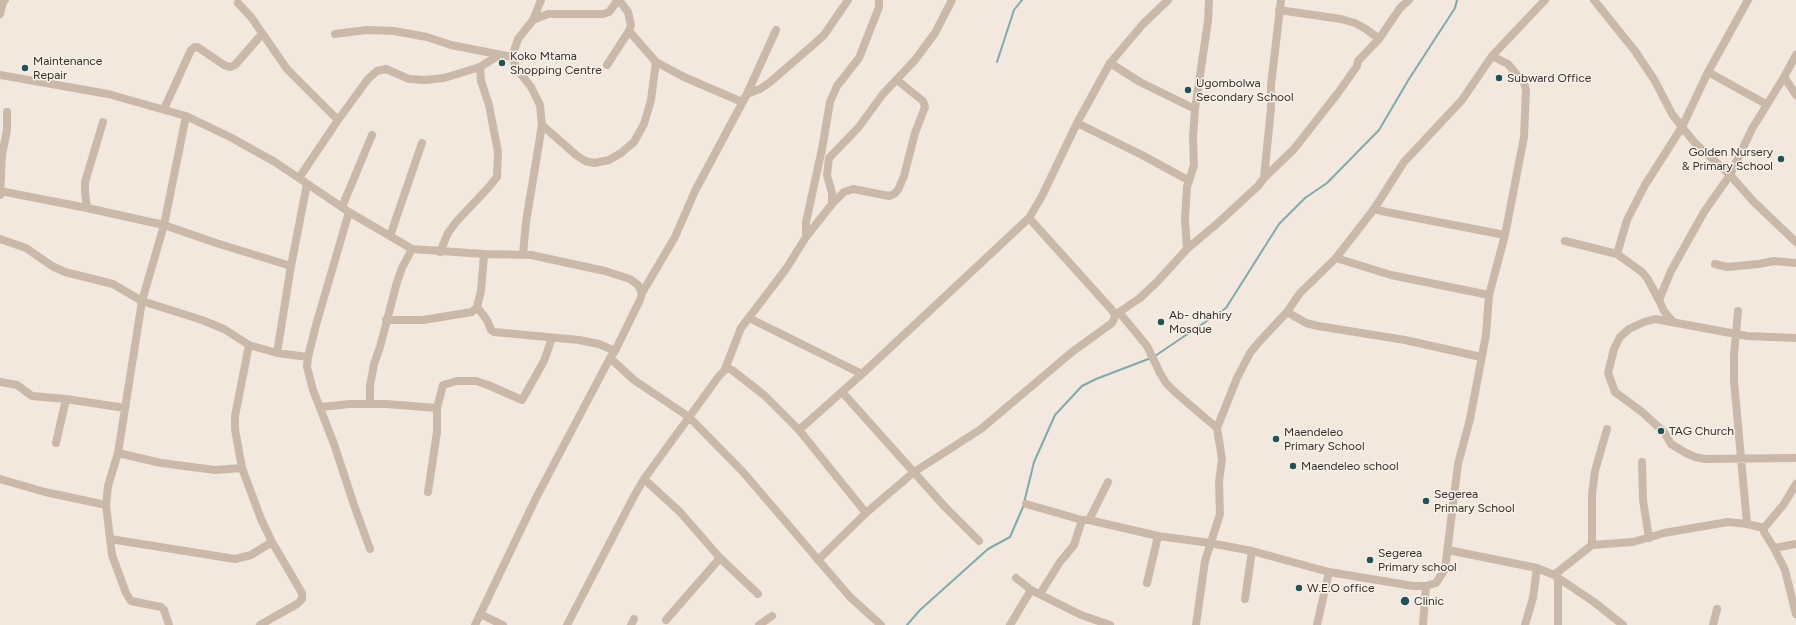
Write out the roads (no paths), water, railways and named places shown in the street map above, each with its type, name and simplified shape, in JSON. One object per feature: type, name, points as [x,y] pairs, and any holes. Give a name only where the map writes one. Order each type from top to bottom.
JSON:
[{"type":"street","points":[[0,14],[5,0]]},
{"type":"street","points":[[523,254],[526,222],[542,125],[540,105],[532,87],[517,69],[512,57],[518,39],[533,20],[541,0]]},
{"type":"street","points":[[533,20],[548,14],[604,14],[609,12],[618,0],[628,12],[631,25],[629,31],[607,65]]},
{"type":"street","points":[[747,94],[760,89],[769,83],[824,35],[848,0]]},
{"type":"street","points":[[806,237],[805,224],[822,149],[830,102],[837,86],[858,58],[863,48],[879,7],[879,0]]},
{"type":"street","points":[[832,204],[832,193],[827,176],[829,158],[858,128],[872,108],[935,33],[952,0]]},
{"type":"street","points":[[798,430],[862,374],[1029,218],[1045,190],[1077,123],[1110,63],[1143,24],[1168,0]]},
{"type":"street","points":[[1186,249],[1185,219],[1188,180],[1194,165],[1193,137],[1208,21],[1209,0]]},
{"type":"street","points":[[1264,178],[1281,0]]},
{"type":"street","points":[[818,560],[866,513],[914,472],[981,429],[1072,352],[1112,323],[1117,313],[1140,298],[1158,281],[1186,249],[1219,222],[1258,186],[1264,178],[1294,149],[1338,93],[1357,66],[1358,61],[1379,39],[1400,8],[1409,0]]},
{"type":"street","points":[[1196,625],[1205,561],[1220,514],[1219,482],[1222,459],[1217,428],[1237,378],[1250,353],[1258,342],[1287,312],[1300,293],[1336,258],[1374,209],[1404,162],[1462,100],[1492,56],[1545,0]]},
{"type":"street","points":[[1594,0],[1635,51],[1655,81],[1672,114],[1695,143],[1730,175],[1753,201],[1796,242]]},
{"type":"street","points":[[1617,254],[1628,220],[1645,185],[1682,127],[1708,72],[1748,0]]},
{"type":"street","points":[[238,3],[251,17],[287,69],[338,120]]},
{"type":"street","points":[[1279,10],[1341,19],[1361,26],[1379,39]]},
{"type":"street","points":[[335,34],[367,30],[394,31],[427,37],[451,45],[512,57]]},
{"type":"street","points":[[475,625],[536,498],[612,355],[642,293],[675,237],[695,191],[747,94],[776,30]]},
{"type":"street","points":[[629,31],[656,62],[742,102]]},
{"type":"street","points":[[164,109],[190,50],[195,47],[199,48],[224,65],[230,67],[236,65],[262,34]]},
{"type":"street","points":[[299,178],[338,120],[368,80],[377,71],[386,69],[416,81],[444,78],[480,67],[499,55]]},
{"type":"street","points":[[1659,300],[1671,271],[1704,212],[1730,175],[1766,104],[1794,65],[1796,55]]},
{"type":"street","points":[[1026,504],[1085,520],[1158,536],[1210,543],[1252,551],[1328,572],[1413,586],[1426,586],[1436,583],[1446,569],[1458,464],[1470,419],[1482,357],[1489,315],[1489,295],[1505,235],[1524,137],[1526,90],[1524,83],[1508,64],[1492,56]]},
{"type":"street","points":[[542,125],[585,161],[594,163],[609,160],[621,153],[634,142],[644,124],[651,100],[656,62]]},
{"type":"street","points":[[1110,63],[1140,82],[1196,109]]},
{"type":"street","points":[[440,252],[452,228],[497,177],[498,152],[492,117],[481,81],[480,67]]},
{"type":"street","points":[[1708,72],[1766,104]]},
{"type":"street","points":[[0,75],[80,88],[186,116],[230,137],[275,162],[349,212],[412,249],[484,254],[523,254],[551,258],[605,271],[631,280],[638,285],[642,293]]},
{"type":"street","points":[[1784,77],[1796,95]]},
{"type":"street","points":[[567,625],[632,498],[644,479],[724,369],[742,328],[786,269],[806,237],[832,204],[844,192],[853,189],[889,196],[898,190],[904,176],[915,133],[925,107],[922,101],[897,80]]},
{"type":"street","points":[[0,195],[2,155],[7,130],[7,112]]},
{"type":"street","points":[[169,625],[164,610],[161,607],[134,602],[129,598],[112,555],[106,505],[108,486],[118,454],[142,301],[164,225],[186,116]]},
{"type":"street","points":[[87,208],[85,182],[103,122]]},
{"type":"street","points":[[1077,123],[1142,155],[1188,180]]},
{"type":"street","points":[[342,207],[372,135]]},
{"type":"street","points":[[390,236],[422,143]]},
{"type":"street","points":[[276,353],[307,184]]},
{"type":"street","points":[[0,192],[87,208],[164,225],[216,244],[291,266]]},
{"type":"street","points":[[1374,209],[1505,235]]},
{"type":"street","points":[[349,212],[326,288],[308,357],[308,374],[370,548]]},
{"type":"street","points":[[1029,218],[1147,346],[1157,368],[1166,382],[1176,393],[1217,428]]},
{"type":"street","points":[[0,239],[26,248],[58,269],[113,284],[142,301],[202,320],[224,329],[249,345],[276,353],[308,357]]},
{"type":"street","points":[[1565,241],[1617,254],[1642,272],[1647,278],[1664,311],[1673,322]]},
{"type":"street","points":[[370,404],[370,386],[374,364],[402,268],[412,249]]},
{"type":"street","points":[[386,320],[408,321],[472,312],[477,307],[481,290],[484,254]]},
{"type":"street","points":[[1336,258],[1391,276],[1489,295]]},
{"type":"street","points":[[1715,264],[1727,267],[1774,261],[1796,263]]},
{"type":"street","points":[[477,307],[487,320],[491,330],[494,332],[579,340],[599,344],[612,355],[634,380],[689,417],[743,472],[850,597],[881,625]]},
{"type":"street","points":[[1738,311],[1734,355],[1734,381],[1747,524]]},
{"type":"street","points":[[1287,312],[1306,323],[1318,326],[1405,340],[1482,357]]},
{"type":"street","points":[[749,318],[862,374]]},
{"type":"street","points":[[1796,338],[1747,336],[1655,319],[1629,329],[1620,337],[1614,349],[1608,373],[1615,392],[1655,423],[1669,438],[1671,444],[1678,450],[1695,457],[1705,459],[1796,458]]},
{"type":"street","points":[[428,492],[437,432],[438,408],[443,385],[457,381],[481,382],[522,400],[544,361],[552,338]]},
{"type":"street","points":[[249,345],[235,416],[235,429],[242,468],[261,519],[272,542],[302,593],[302,599],[297,604],[260,625]]},
{"type":"street","points":[[724,369],[729,368],[758,391],[798,430],[866,513]]},
{"type":"street","points":[[0,382],[17,385],[32,396],[66,399],[125,408]]},
{"type":"street","points":[[842,392],[945,507],[979,541]]},
{"type":"street","points":[[56,443],[66,399]]},
{"type":"street","points":[[320,407],[342,404],[370,404],[438,408]]},
{"type":"street","points":[[1592,545],[1592,494],[1595,471],[1607,429]]},
{"type":"street","points":[[118,454],[161,463],[215,470],[242,468]]},
{"type":"street","points":[[1642,462],[1643,500],[1649,538]]},
{"type":"street","points":[[0,479],[45,492],[106,505]]},
{"type":"street","points":[[644,479],[680,512],[720,558],[758,594]]},
{"type":"street","points":[[1040,594],[1060,562],[1074,545],[1085,520],[1108,482]]},
{"type":"street","points":[[1764,528],[1784,504],[1796,484]]},
{"type":"street","points":[[1556,577],[1592,545],[1620,544],[1681,529],[1728,522],[1764,528]]},
{"type":"street","points":[[1764,528],[1764,532],[1785,570],[1796,614]]},
{"type":"street","points":[[1147,583],[1158,536]]},
{"type":"street","points":[[110,539],[235,559],[251,555],[272,542]]},
{"type":"street","points":[[1774,548],[1796,544]]},
{"type":"street","points":[[1448,550],[1537,568],[1556,577],[1594,602],[1623,625]]},
{"type":"street","points":[[1245,599],[1252,551]]},
{"type":"street","points":[[666,620],[720,558]]},
{"type":"street","points":[[1525,625],[1533,598],[1537,568]]},
{"type":"street","points":[[1316,625],[1328,572]]},
{"type":"street","points":[[1556,577],[1558,625]]},
{"type":"street","points":[[1016,578],[1031,590],[1081,615],[1110,625]]},
{"type":"street","points":[[1423,625],[1426,586]]},
{"type":"street","points":[[1010,625],[1031,590]]},
{"type":"street","points":[[1713,625],[1717,610]]},
{"type":"street","points":[[480,614],[503,625]]},
{"type":"street","points":[[759,625],[772,616]]},
{"type":"waterway","points":[[997,62],[1014,10],[1022,0]]},
{"type":"waterway","points":[[1155,356],[1226,308],[1279,224],[1305,198],[1327,183],[1379,130],[1409,79],[1455,8],[1457,0]]},
{"type":"waterway","points":[[907,625],[920,610],[988,549],[1010,537],[1023,507],[1034,462],[1055,415],[1082,386],[1096,379],[1151,358]]},
{"type":"place","name":"Koko Mtama Shopping Centre","points":[[502,63]]},
{"type":"place","name":"Maintenance Repair","points":[[25,68]]},
{"type":"place","name":"Subward Office","points":[[1499,78]]},
{"type":"place","name":"Ugombolwa Secondary School","points":[[1188,90]]},
{"type":"place","name":"Golden Nursery & Primary School","points":[[1781,159]]},
{"type":"place","name":"Ab- dhahiry Mosque","points":[[1161,322]]},
{"type":"place","name":"TAG Church","points":[[1661,431]]},
{"type":"place","name":"Maendeleo Primary School","points":[[1276,439]]},
{"type":"place","name":"Maendeleo school","points":[[1293,466]]},
{"type":"place","name":"Segerea Primary School","points":[[1426,501]]},
{"type":"place","name":"Segerea Primary school","points":[[1370,560]]},
{"type":"place","name":"W.E.O office","points":[[1299,588]]},
{"type":"place","name":"Clinic","points":[[1405,601]]}]
